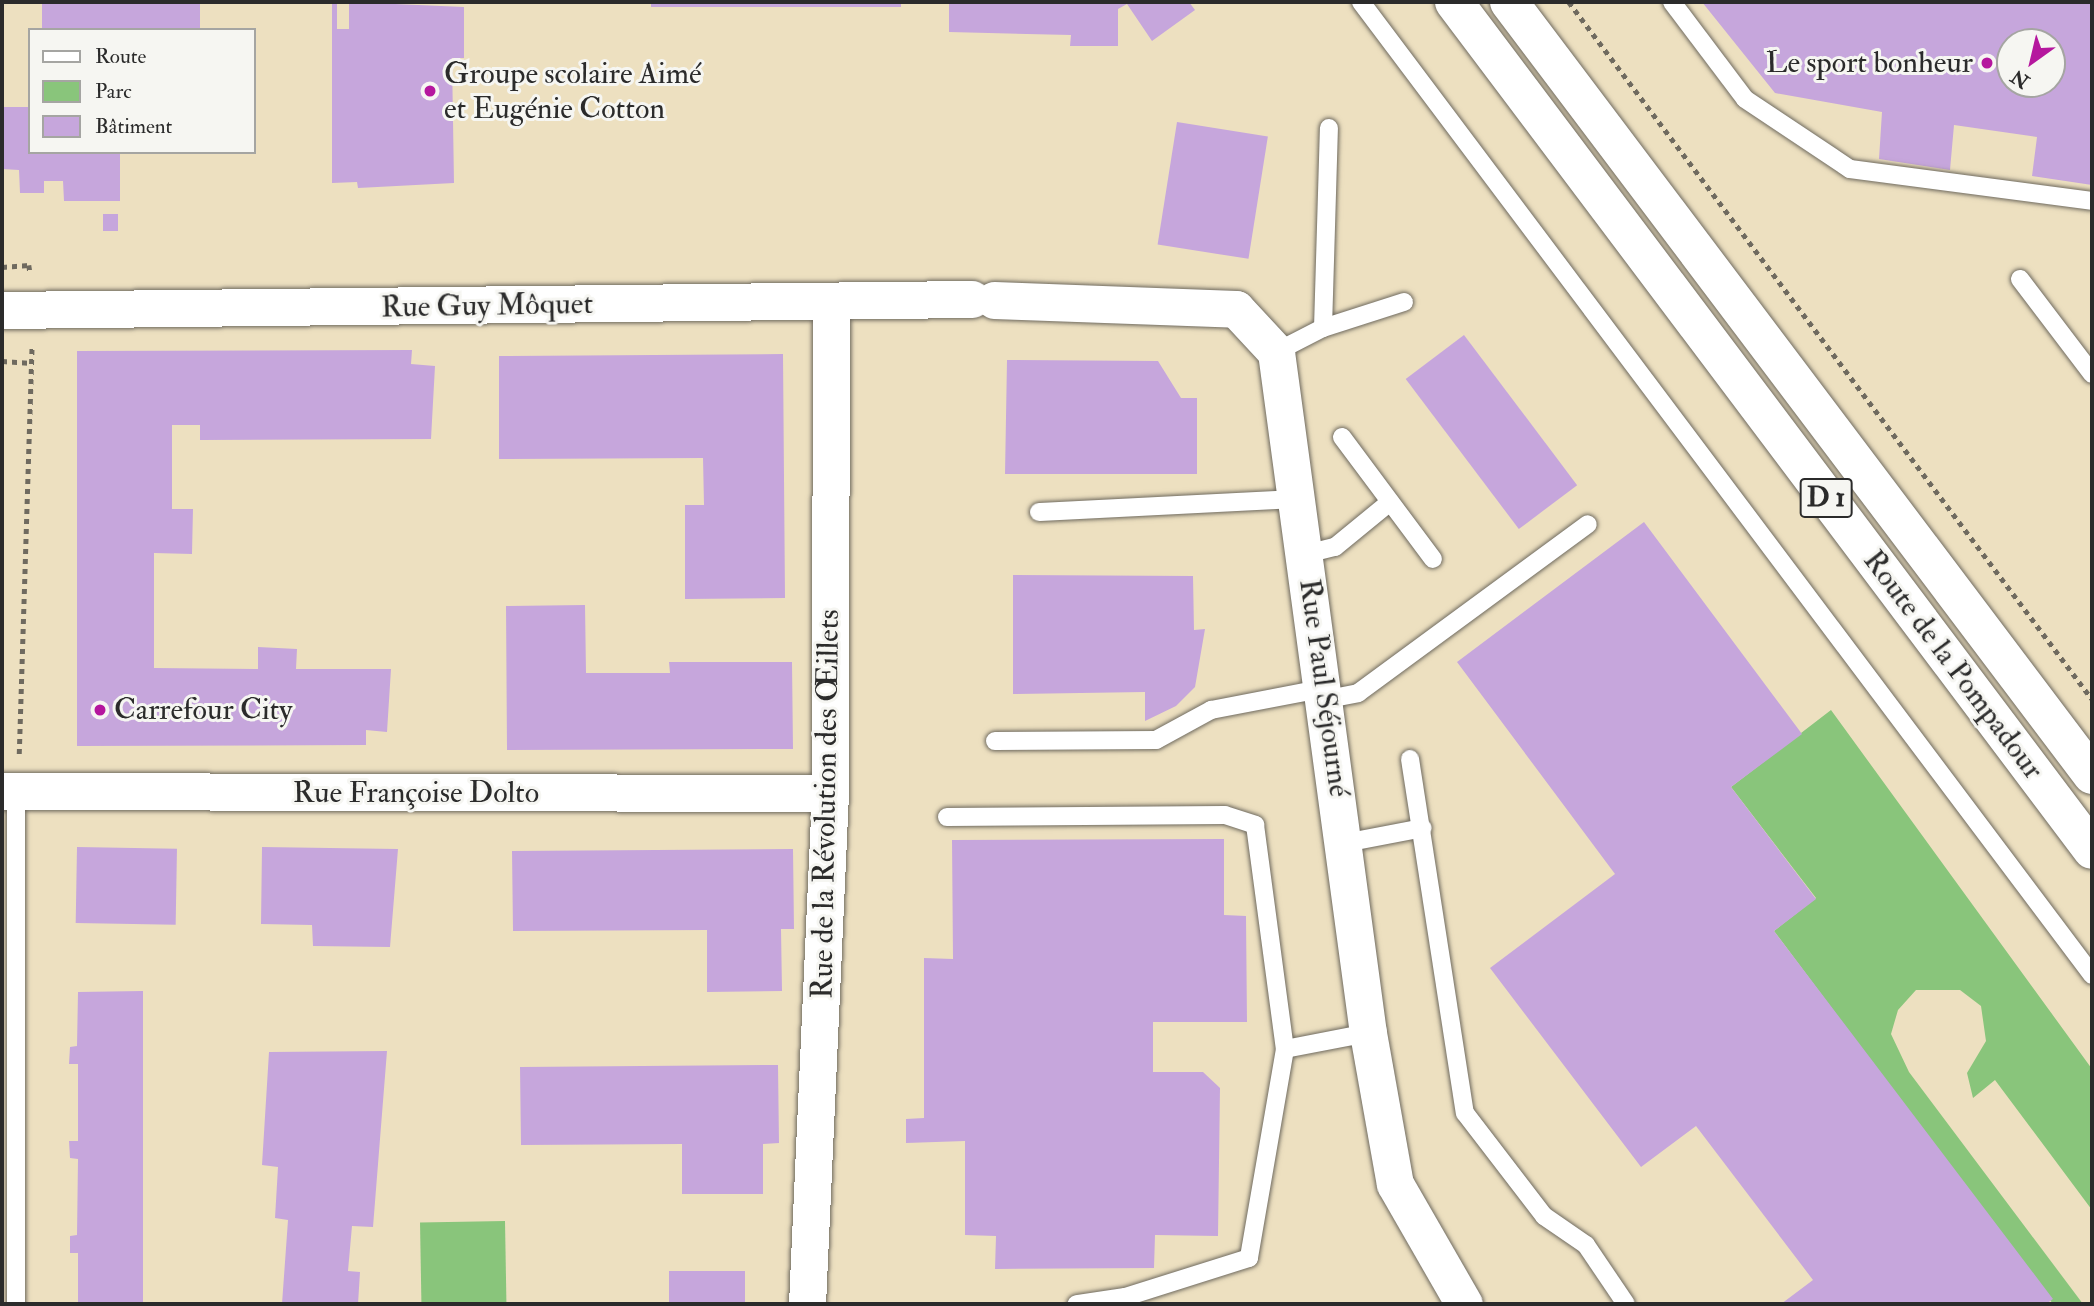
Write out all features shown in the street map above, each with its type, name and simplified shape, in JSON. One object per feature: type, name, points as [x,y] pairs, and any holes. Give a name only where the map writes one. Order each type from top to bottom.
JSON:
[{"type":"main road","name":"Route de la Pompadour","points":[[1454,2],[2092,850]]},
{"type":"main road","name":"Route de la Pompadour","points":[[1509,2],[2092,775]]},
{"type":"street","name":"Rue Guy Môquet","points":[[18,310],[983,300],[1236,309],[1276,352]]},
{"type":"street","name":"Rue de la Révolution des Œillets","points":[[807,1304],[830,793],[831,303]]},
{"type":"street","name":"Rue Paul Séjourné","points":[[1276,352],[1326,693],[1368,1033],[1395,1184],[1464,1304]]},
{"type":"street","name":"Rue Françoise Dolto","points":[[9,781],[830,793]]},
{"type":"lane","points":[[1360,2],[2092,975]]},
{"type":"lane","points":[[1672,2],[1745,99],[1850,169],[2092,201]]},
{"type":"lane","points":[[1323,328],[1329,128]]},
{"type":"lane","points":[[2020,279],[2092,374]]},
{"type":"lane","points":[[1276,352],[1323,328],[1404,303]]},
{"type":"lane","points":[[1342,437],[1433,559]]},
{"type":"lane","points":[[1039,512],[1297,499]]},
{"type":"lane","points":[[1306,554],[1335,547],[1390,502]]},
{"type":"lane","points":[[995,741],[1156,740],[1211,710],[1326,693],[1358,693],[1588,524]]},
{"type":"lane","points":[[1410,759],[1423,828],[1465,1113],[1544,1216],[1586,1245],[1626,1304]]},
{"type":"lane","points":[[9,781],[8,930],[16,1304]]},
{"type":"lane","points":[[947,817],[1226,815],[1255,825],[1285,1049],[1249,1258],[1125,1297],[1077,1304]]},
{"type":"lane","points":[[1345,843],[1423,828]]},
{"type":"lane","points":[[1285,1049],[1368,1033]]},
{"type":"path","points":[[1569,2],[2092,699]]},
{"type":"path","points":[[2,267],[29,265],[18,310],[32,363],[18,763],[9,781]]},
{"type":"path","points":[[2,361],[32,363]]},
{"type":"green space","points":[[1831,710],[2092,1069],[2092,1210],[1995,1080],[1973,1098],[1967,1073],[1986,1041],[1981,1006],[1960,990],[1916,990],[1898,1010],[1891,1034],[1909,1072],[2083,1304],[2053,1304],[1774,931],[1816,898],[1731,787]]},
{"type":"green space","points":[[505,1221],[506,1304],[421,1304],[420,1222]]},
{"type":"building","points":[[42,2],[200,2],[200,28],[42,28]]},
{"type":"building","points":[[332,2],[337,2],[337,29],[349,29],[349,2],[464,7],[464,58],[452,58],[454,183],[358,188],[357,182],[332,183]]},
{"type":"building","points":[[651,2],[901,2],[901,7],[651,7]]},
{"type":"building","points":[[949,2],[1189,2],[1195,10],[1152,41],[1127,4],[1118,9],[1118,46],[1070,46],[1071,35],[949,32]]},
{"type":"building","points":[[1702,2],[2092,2],[2092,185],[2032,176],[2037,137],[1954,125],[1950,170],[1879,159],[1882,112],[1775,93]]},
{"type":"building","points":[[2,107],[28,107],[28,154],[120,154],[120,201],[64,201],[63,181],[44,181],[44,193],[20,193],[19,170],[2,169]]},
{"type":"building","points":[[1177,122],[1268,136],[1248,259],[1158,244]]},
{"type":"building","points":[[103,214],[118,214],[118,231],[103,231]]},
{"type":"building","points":[[1464,335],[1577,485],[1519,529],[1406,379]]},
{"type":"building","points":[[412,350],[411,364],[435,366],[431,439],[200,440],[200,425],[172,425],[172,509],[193,509],[192,554],[154,553],[154,668],[258,669],[258,647],[297,649],[296,669],[391,669],[387,732],[366,730],[366,745],[77,746],[77,351]]},
{"type":"building","points":[[783,354],[785,598],[685,599],[685,505],[704,505],[703,458],[499,459],[499,356]]},
{"type":"building","points":[[1007,360],[1158,361],[1181,398],[1197,398],[1197,474],[1005,474]]},
{"type":"building","points":[[1644,522],[1802,734],[1731,787],[1816,899],[1774,931],[2053,1299],[2046,1304],[1781,1304],[1813,1280],[1696,1126],[1641,1167],[1490,968],[1615,874],[1457,662]]},
{"type":"building","points":[[1013,575],[1193,576],[1194,630],[1205,629],[1195,687],[1176,706],[1145,721],[1145,692],[1013,694]]},
{"type":"building","points":[[585,605],[586,673],[670,673],[669,662],[792,662],[793,749],[507,750],[506,606]]},
{"type":"building","points":[[1224,839],[1224,915],[1246,916],[1247,1022],[1153,1022],[1153,1072],[1203,1072],[1220,1088],[1218,1236],[1155,1235],[1154,1268],[995,1269],[996,1236],[965,1235],[965,1141],[906,1143],[906,1119],[924,1118],[924,958],[953,959],[952,840]]},
{"type":"building","points":[[77,847],[177,849],[176,925],[76,923]]},
{"type":"building","points":[[262,847],[398,849],[390,947],[313,946],[312,925],[261,924]]},
{"type":"building","points":[[793,849],[794,929],[781,929],[782,991],[707,992],[707,930],[513,931],[512,851]]},
{"type":"building","points":[[143,991],[143,1304],[78,1304],[78,1253],[70,1253],[70,1236],[77,1235],[78,1159],[70,1158],[69,1141],[78,1141],[78,1064],[69,1064],[70,1047],[77,1046],[78,992]]},
{"type":"building","points":[[387,1051],[373,1227],[352,1226],[348,1271],[360,1272],[358,1304],[282,1304],[288,1220],[275,1218],[278,1167],[262,1165],[269,1052]]},
{"type":"building","points":[[778,1065],[779,1143],[763,1144],[763,1194],[682,1194],[682,1144],[521,1145],[520,1067]]},
{"type":"building","points":[[669,1271],[745,1271],[745,1304],[669,1304]]},
{"type":"place","name":"Le sport bonheur","points":[[1987,63]]},
{"type":"place","name":"Groupe scolaire Aimé et Eugénie Cotton","points":[[430,91]]},
{"type":"place","name":"Carrefour City","points":[[100,710]]}]
